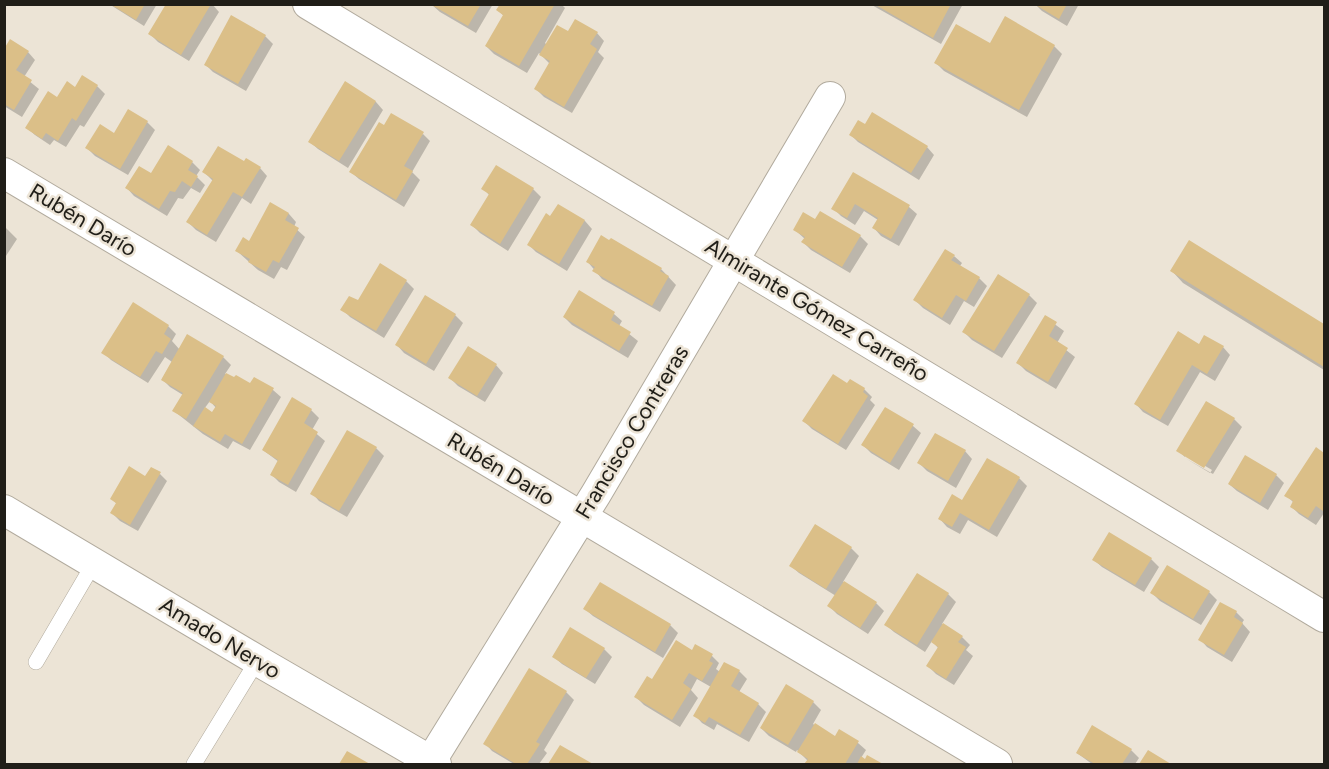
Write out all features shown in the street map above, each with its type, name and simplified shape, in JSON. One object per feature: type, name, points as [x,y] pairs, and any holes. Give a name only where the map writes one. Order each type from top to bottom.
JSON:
[{"type":"street","name":"Almirante Gómez Carreño","points":[[308,4],[1324,617]]},
{"type":"street","name":"Francisco Contreras","points":[[432,764],[582,517],[830,97]]},
{"type":"street","name":"Rubén Darío","points":[[4,173],[997,765]]},
{"type":"street","name":"Amado Nervo","points":[[4,510],[432,764]]},
{"type":"lane","points":[[36,662],[94,563]]},
{"type":"lane","points":[[194,765],[257,661]]},
{"type":"building","points":[[110,4],[145,4],[136,20]]},
{"type":"building","points":[[166,4],[211,4],[181,55],[148,34]]},
{"type":"building","points":[[430,4],[481,4],[468,26]]},
{"type":"building","points":[[500,4],[555,4],[519,66],[485,46],[503,15],[496,10]]},
{"type":"building","points":[[874,4],[951,4],[933,38]]},
{"type":"building","points":[[1034,4],[1067,4],[1059,19]]},
{"type":"building","points":[[231,15],[266,35],[238,84],[204,65]]},
{"type":"building","points":[[1005,16],[1055,45],[1019,110],[934,63],[956,24],[990,43]]},
{"type":"building","points":[[575,19],[598,32],[590,44],[597,49],[564,107],[534,89],[550,61],[539,55],[557,25],[568,31]]},
{"type":"building","points":[[10,39],[29,51],[16,70],[32,80],[14,110],[4,104],[4,49]]},
{"type":"building","points":[[82,75],[98,85],[76,121],[72,118],[58,141],[46,133],[42,139],[25,128],[48,91],[57,97],[67,81],[75,87]]},
{"type":"building","points":[[345,81],[376,101],[339,161],[308,142]]},
{"type":"building","points":[[128,109],[148,121],[120,169],[85,148],[100,124],[114,133]]},
{"type":"building","points":[[872,112],[928,146],[911,173],[849,135],[858,120],[865,124]]},
{"type":"building","points":[[391,113],[424,132],[404,166],[413,171],[396,200],[349,172],[379,122],[384,125]]},
{"type":"building","points":[[168,145],[193,161],[188,170],[198,176],[191,187],[182,181],[175,192],[170,191],[159,209],[125,188],[139,166],[151,173]]},
{"type":"building","points":[[218,146],[244,161],[246,158],[261,167],[242,197],[233,192],[207,235],[186,222],[213,179],[202,172]]},
{"type":"building","points":[[496,165],[534,188],[500,244],[470,225],[489,194],[481,189]]},
{"type":"building","points":[[853,172],[910,205],[891,239],[872,228],[878,218],[855,204],[847,218],[831,209]]},
{"type":"building","points":[[270,202],[289,213],[285,220],[299,228],[279,263],[273,260],[266,272],[248,262],[250,259],[235,251],[243,237],[249,241]]},
{"type":"building","points":[[558,204],[585,220],[559,264],[527,245],[546,213],[550,216]]},
{"type":"building","points":[[820,211],[861,235],[842,267],[801,242],[805,237],[793,230],[803,212],[815,219]]},
{"type":"building","points":[[601,235],[609,240],[611,238],[662,268],[660,271],[669,276],[652,306],[592,271],[595,267],[586,262]]},
{"type":"building","points":[[1189,240],[1324,324],[1324,367],[1170,271]]},
{"type":"building","points":[[945,249],[955,255],[951,260],[980,277],[966,301],[956,295],[942,318],[913,300]]},
{"type":"building","points":[[380,263],[407,280],[376,331],[340,310],[349,296],[358,300]]},
{"type":"building","points":[[998,274],[1030,294],[994,351],[962,332]]},
{"type":"building","points":[[579,290],[615,312],[611,320],[631,332],[619,351],[563,317]]},
{"type":"building","points":[[425,295],[456,314],[426,364],[395,345]]},
{"type":"building","points":[[133,302],[169,325],[164,334],[171,339],[162,354],[156,351],[140,377],[101,353]]},
{"type":"building","points":[[1045,315],[1057,322],[1049,336],[1068,348],[1048,382],[1016,363]]},
{"type":"building","points":[[1178,331],[1199,344],[1204,335],[1224,346],[1207,374],[1192,365],[1160,420],[1134,404]]},
{"type":"building","points":[[187,334],[224,356],[186,419],[172,411],[183,393],[161,380]]},
{"type":"building","points":[[468,346],[497,364],[477,396],[448,378]]},
{"type":"building","points":[[226,373],[234,377],[236,375],[250,383],[254,377],[274,388],[242,444],[225,434],[220,442],[193,426],[205,407],[212,412],[216,406],[209,402]]},
{"type":"building","points":[[833,374],[847,383],[850,379],[865,388],[863,392],[868,396],[838,444],[802,421]]},
{"type":"building","points":[[292,397],[312,409],[304,423],[318,432],[288,485],[270,475],[278,460],[262,450]]},
{"type":"building","points":[[1206,401],[1235,418],[1204,468],[1176,451]]},
{"type":"building","points":[[885,407],[914,424],[890,463],[861,445]]},
{"type":"building","points":[[347,430],[377,447],[339,511],[310,494]]},
{"type":"building","points":[[935,433],[966,450],[948,481],[917,463]]},
{"type":"building","points":[[1316,447],[1324,453],[1324,508],[1323,511],[1316,506],[1308,518],[1290,507],[1293,501],[1284,496]]},
{"type":"building","points":[[1245,455],[1277,474],[1260,503],[1228,484]]},
{"type":"building","points":[[987,458],[1020,477],[989,530],[960,513],[952,527],[938,519],[952,494],[962,500]]},
{"type":"building","points":[[129,466],[145,476],[151,467],[161,472],[130,525],[110,513],[116,503],[110,499]]},
{"type":"building","points":[[815,524],[852,547],[826,589],[789,566]]},
{"type":"building","points":[[1109,532],[1152,558],[1135,585],[1092,560]]},
{"type":"building","points":[[1167,565],[1210,591],[1193,619],[1150,593]]},
{"type":"building","points":[[917,573],[949,593],[917,645],[884,625]]},
{"type":"building","points":[[844,581],[877,602],[860,628],[827,606]]},
{"type":"building","points":[[600,582],[671,624],[655,652],[583,609]]},
{"type":"building","points":[[1220,602],[1237,611],[1234,617],[1243,623],[1224,655],[1198,640]]},
{"type":"building","points":[[943,623],[963,636],[958,642],[966,647],[946,679],[926,666],[938,647],[931,642]]},
{"type":"building","points":[[570,627],[605,648],[586,678],[552,657]]},
{"type":"building","points":[[676,640],[692,650],[695,644],[713,654],[709,661],[713,663],[702,681],[689,673],[683,683],[691,689],[672,720],[634,697],[647,676],[652,679]]},
{"type":"building","points":[[724,662],[740,670],[731,686],[759,703],[740,735],[709,717],[705,723],[693,716]]},
{"type":"building","points":[[529,668],[567,691],[536,742],[540,744],[527,764],[516,764],[483,744]]},
{"type":"building","points":[[786,684],[814,701],[788,745],[760,728]]},
{"type":"building","points":[[815,723],[835,736],[839,729],[859,741],[845,764],[804,764],[808,759],[797,752]]},
{"type":"building","points":[[1092,725],[1132,749],[1122,764],[1095,764],[1076,753]]},
{"type":"building","points":[[560,745],[593,764],[548,764]]},
{"type":"building","points":[[1148,750],[1171,764],[1139,764]]},
{"type":"building","points":[[347,751],[370,764],[339,764]]},
{"type":"building","points":[[867,755],[883,764],[857,764],[861,756],[865,759]]}]
